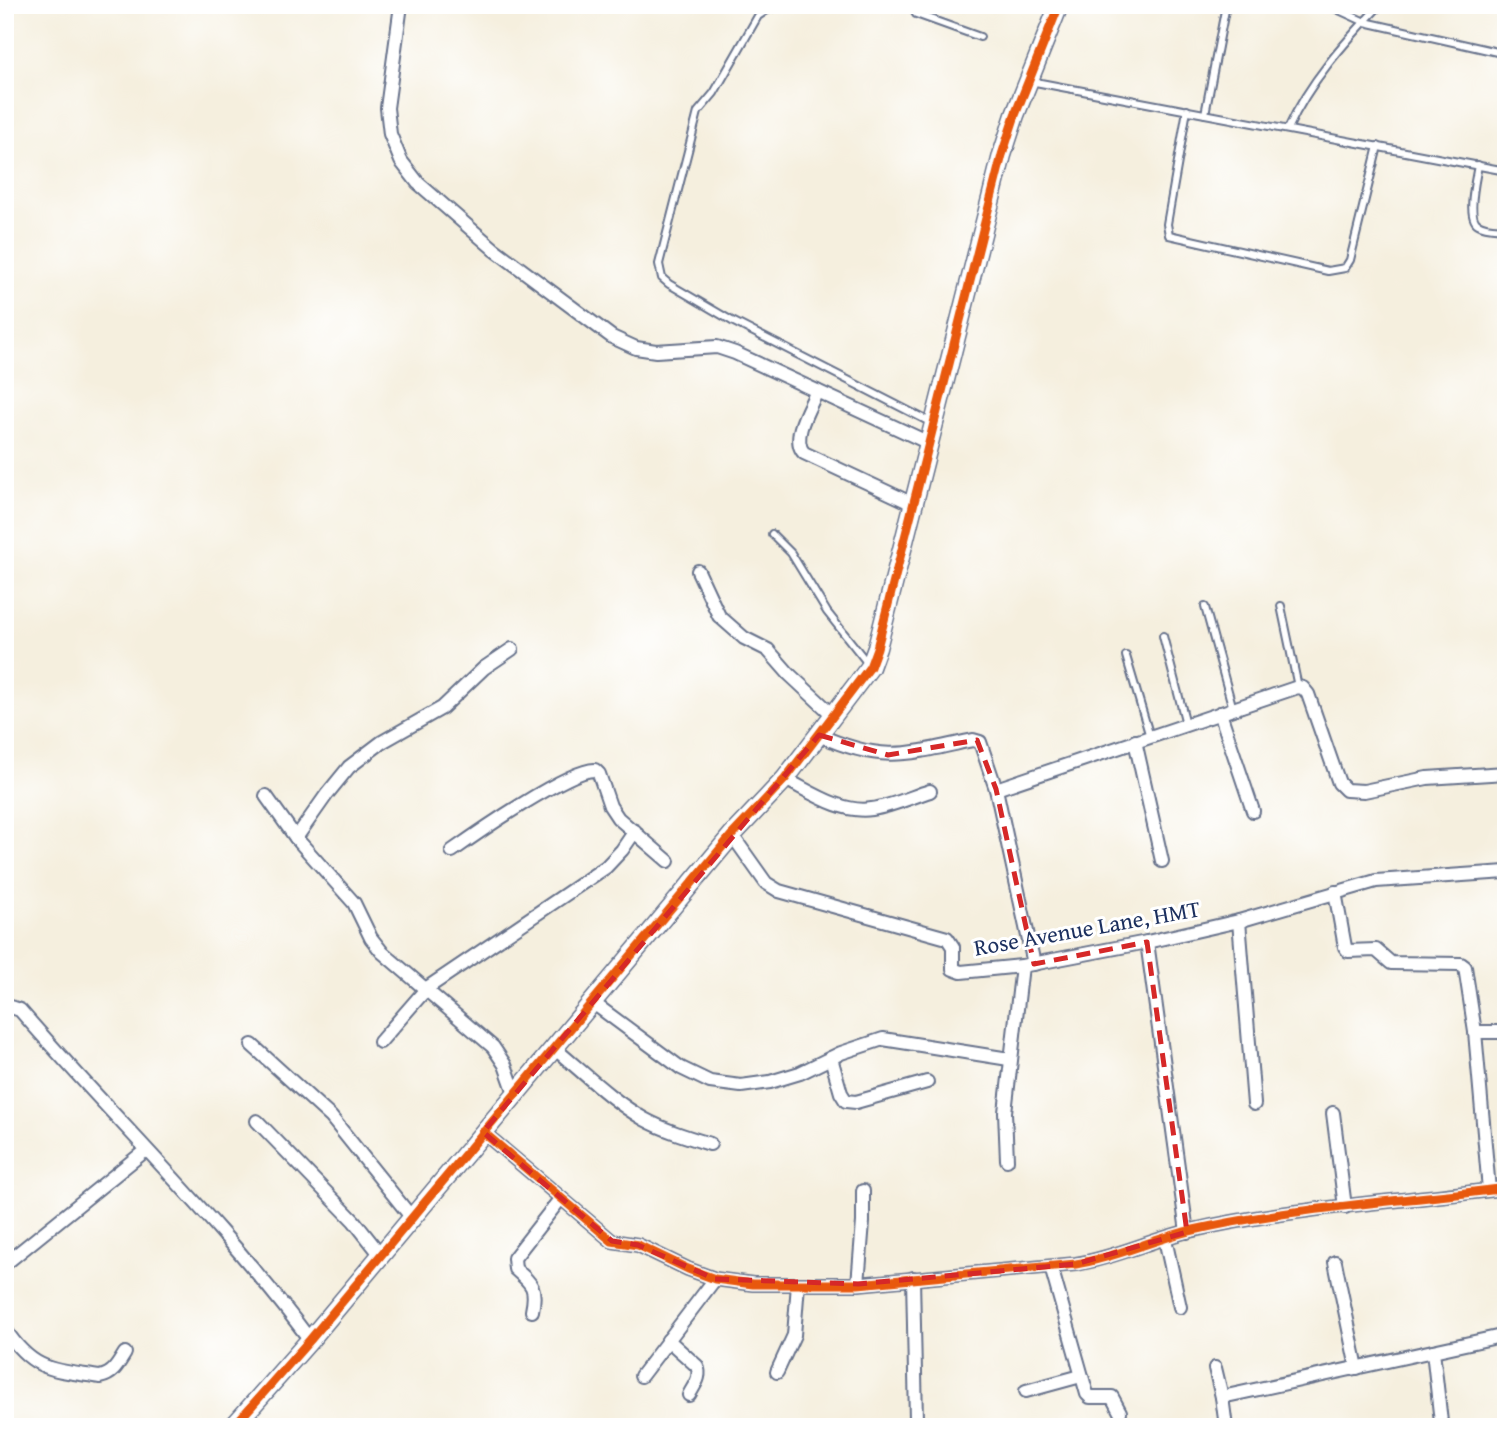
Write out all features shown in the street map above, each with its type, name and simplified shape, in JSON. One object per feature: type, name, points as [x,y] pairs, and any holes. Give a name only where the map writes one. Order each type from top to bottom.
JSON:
[{"type":"street","points":[[401,5],[387,108],[390,134],[401,161],[418,183],[494,249],[612,337],[636,348],[656,351],[717,347],[929,443]]},
{"type":"street","points":[[233,1427],[412,1218],[732,835],[785,779],[870,667],[914,505],[1002,155],[1059,5]]},
{"type":"street","points":[[817,391],[800,433],[799,448],[804,453],[914,505]]},
{"type":"street","points":[[698,571],[719,616],[744,638],[768,650],[789,674],[834,716]]},
{"type":"street","points":[[296,838],[349,767],[382,743],[442,708],[484,668],[512,649]]},
{"type":"street","points":[[996,789],[1298,687],[1308,694],[1339,783],[1346,790],[1364,791],[1427,778],[1506,773]]},
{"type":"street","points":[[1226,711],[1254,811]]},
{"type":"street","points":[[820,735],[855,749],[888,755],[977,740],[983,746],[996,789],[1028,965],[1009,1059],[1005,1112],[1007,1160]]},
{"type":"street","points":[[1135,741],[1161,861]]},
{"type":"street","points":[[452,851],[507,813],[589,770],[594,770],[599,774],[610,806],[618,818],[668,861]]},
{"type":"street","points":[[785,779],[839,805],[860,809],[881,807],[930,791]]},
{"type":"street","points":[[266,796],[296,838],[354,903],[371,937],[382,951],[493,1047],[505,1065],[515,1093]]},
{"type":"street","points":[[380,1042],[427,988],[606,867],[635,831]]},
{"type":"street","name":"Rose Avenue Lane, HMT","points":[[732,835],[766,883],[779,891],[947,938],[953,947],[953,969],[956,972],[1028,965],[1147,942],[1239,921],[1361,883],[1506,873]]},
{"type":"street","points":[[1335,892],[1348,951],[1376,950],[1391,963],[1461,964],[1465,967],[1475,1032],[1489,1190]]},
{"type":"street","points":[[1239,921],[1254,1104]]},
{"type":"street","points":[[1147,942],[1187,1232]]},
{"type":"street","points":[[592,1002],[681,1068],[709,1082],[741,1086],[770,1082],[800,1073],[872,1041],[893,1038],[1009,1059]]},
{"type":"street","points":[[5,1009],[20,1010],[146,1150],[209,1215],[269,1285],[310,1339]]},
{"type":"street","points":[[1475,1032],[1506,1032]]},
{"type":"street","points":[[252,1045],[331,1117],[412,1218]]},
{"type":"street","points":[[554,1048],[616,1100],[644,1119],[710,1144]]},
{"type":"street","points":[[831,1058],[846,1101],[856,1102],[927,1082]]},
{"type":"street","points":[[1333,1113],[1345,1207]]},
{"type":"street","points":[[257,1121],[354,1221],[380,1254]]},
{"type":"street","points":[[483,1132],[612,1241],[638,1245],[715,1279],[753,1284],[858,1284],[1051,1267],[1103,1260],[1187,1232],[1273,1216],[1506,1188]]},
{"type":"street","points":[[5,1264],[146,1150]]},
{"type":"street","points":[[858,1284],[863,1191]]},
{"type":"street","points":[[532,1311],[534,1291],[531,1283],[515,1269],[514,1258],[561,1198]]},
{"type":"street","points":[[1166,1239],[1180,1307]]},
{"type":"street","points":[[1335,1262],[1357,1368]]},
{"type":"street","points":[[1051,1267],[1081,1376],[1090,1397],[1112,1396],[1120,1412]]},
{"type":"street","points":[[913,1278],[916,1420]]},
{"type":"street","points":[[641,1376],[715,1279]]},
{"type":"street","points":[[777,1372],[794,1335],[798,1284]]},
{"type":"street","points":[[5,1329],[17,1347],[34,1363],[51,1369],[108,1376],[125,1353]]},
{"type":"street","points":[[1223,1397],[1506,1335]]},
{"type":"street","points":[[668,1340],[699,1370],[699,1376],[689,1395]]},
{"type":"street","points":[[1433,1351],[1441,1422]]},
{"type":"street","points":[[1215,1367],[1223,1397],[1226,1427]]},
{"type":"street","points":[[1026,1391],[1081,1376]]},
{"type":"lane","points":[[762,5],[714,93],[698,112],[659,264],[662,278],[732,321],[934,424]]},
{"type":"lane","points":[[758,16],[783,5]]},
{"type":"lane","points":[[911,5],[916,14],[980,37]]},
{"type":"lane","points":[[1205,114],[1226,5]]},
{"type":"lane","points":[[1328,5],[1365,22],[1506,54]]},
{"type":"lane","points":[[1288,129],[1306,96],[1348,40],[1380,5]]},
{"type":"lane","points":[[1029,80],[1506,171]]},
{"type":"lane","points":[[1187,110],[1167,224],[1169,235],[1328,271],[1345,268],[1350,260],[1378,146]]},
{"type":"lane","points":[[1478,165],[1472,219],[1476,224],[1485,227],[1506,229]]},
{"type":"lane","points":[[772,534],[791,553],[827,612],[870,667]]},
{"type":"lane","points":[[1280,606],[1298,687]]},
{"type":"lane","points":[[1205,607],[1226,711]]},
{"type":"lane","points":[[1163,636],[1186,724]]},
{"type":"lane","points":[[1126,656],[1150,737]]},
{"type":"highlighted area","points":[[819,735],[888,755],[977,740],[996,789],[1034,964],[1147,942],[1187,1232],[1076,1264],[858,1284],[715,1279],[638,1245],[612,1241],[483,1132]]},
{"type":"cycle path","points":[[233,1427],[310,1340],[732,835],[785,779],[870,667],[1002,155],[1059,5]]},
{"type":"cycle path","points":[[483,1132],[612,1241],[638,1245],[715,1279],[753,1284],[858,1284],[1076,1264],[1105,1258],[1189,1231],[1267,1216],[1506,1188]]}]
